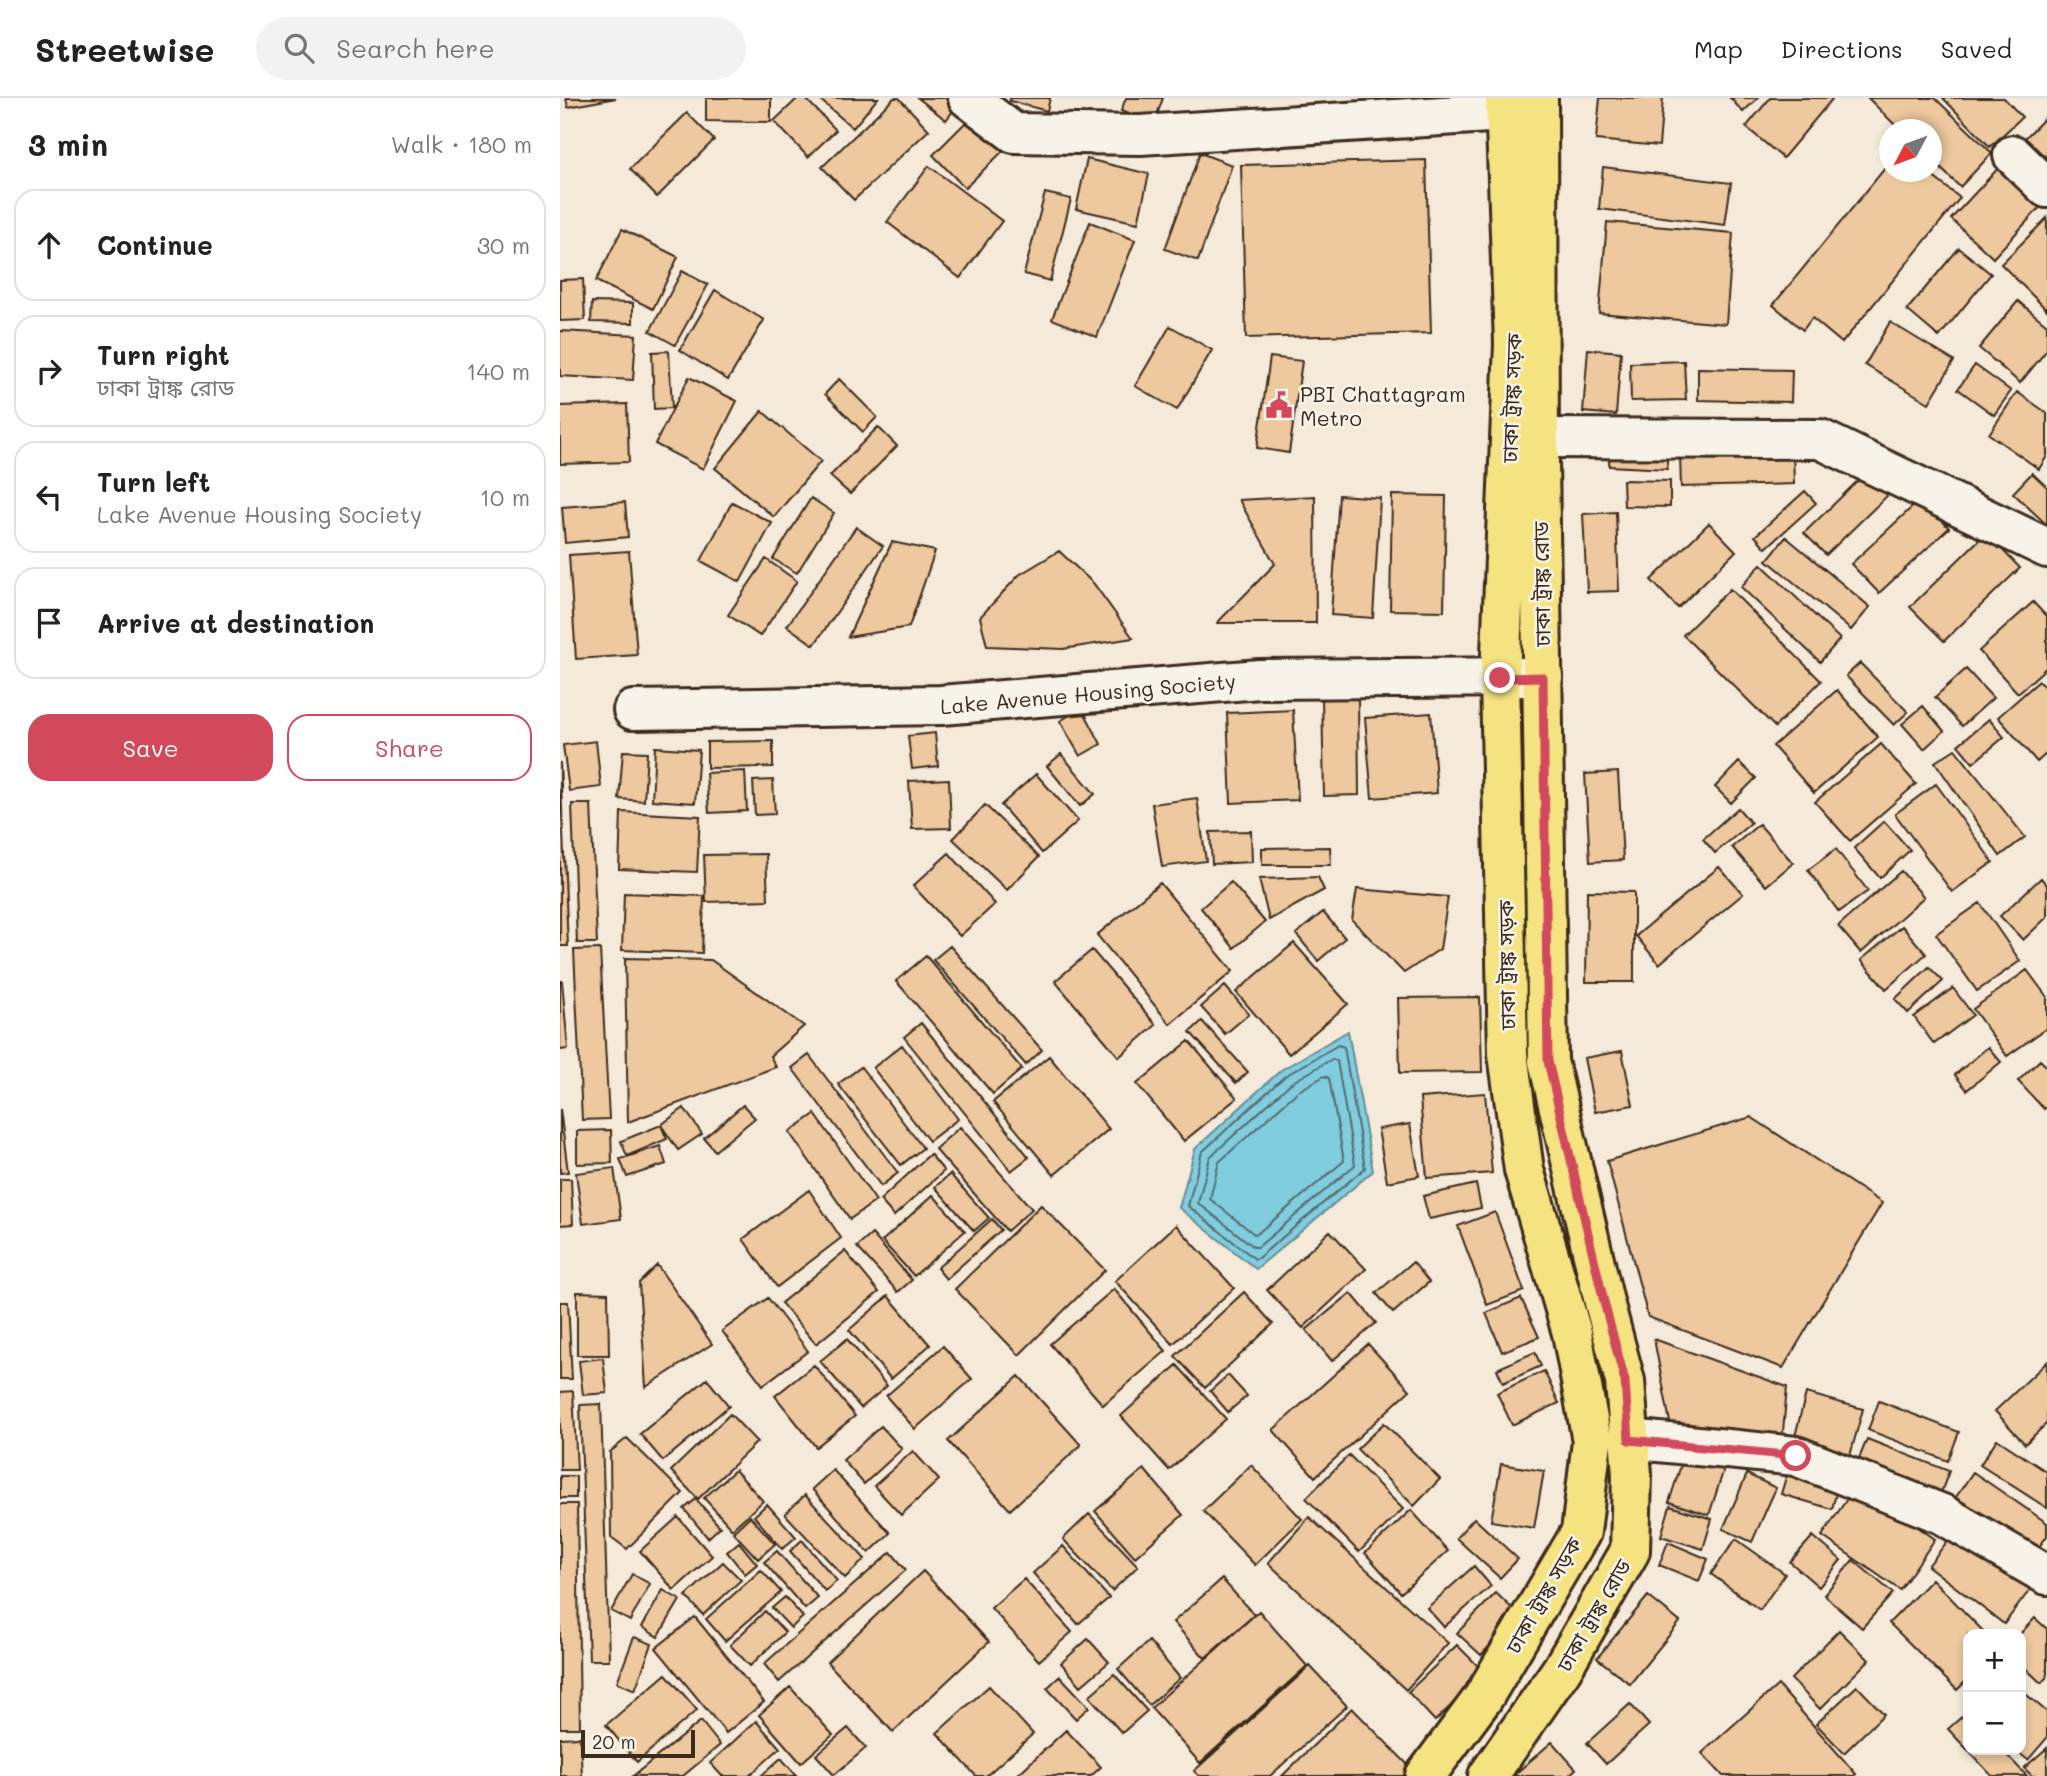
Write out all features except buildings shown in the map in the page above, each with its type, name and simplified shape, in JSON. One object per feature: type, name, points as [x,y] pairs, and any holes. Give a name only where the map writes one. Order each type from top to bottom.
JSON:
[{"type":"main road","name":"ঢাকা ট্রাঙ্ক রোড","points":[[1488,1776],[1562,1669],[1630,1551],[1632,1475],[1625,1381],[1548,1061],[1539,438],[1521,104]]},
{"type":"main road","name":"ঢাকা ট্রাঙ্ক সড়ক","points":[[1426,1776],[1483,1698],[1581,1532],[1592,1441],[1572,1333],[1524,1170],[1508,1054],[1500,678],[1521,104]]},
{"type":"street","points":[[968,98],[1014,133],[1140,135],[1521,104]]},
{"type":"street","points":[[2012,155],[2047,188]]},
{"type":"street","points":[[1539,438],[1820,439],[2047,548]]},
{"type":"street","name":"Lake Avenue Housing Society","points":[[634,710],[942,705],[1260,679],[1543,677]]},
{"type":"street","points":[[1629,1440],[1796,1456],[1942,1514],[2047,1575]]},
{"type":"water","points":[[1348,1031],[1373,1171],[1256,1269],[1179,1208],[1195,1149],[1281,1070]]},
{"type":"place","name":"PBI Chattagram Metro","points":[[1279,405]]},
{"type":"route","points":[[1500,678],[1543,677],[1548,1061],[1625,1381],[1629,1440],[1796,1456]]}]
